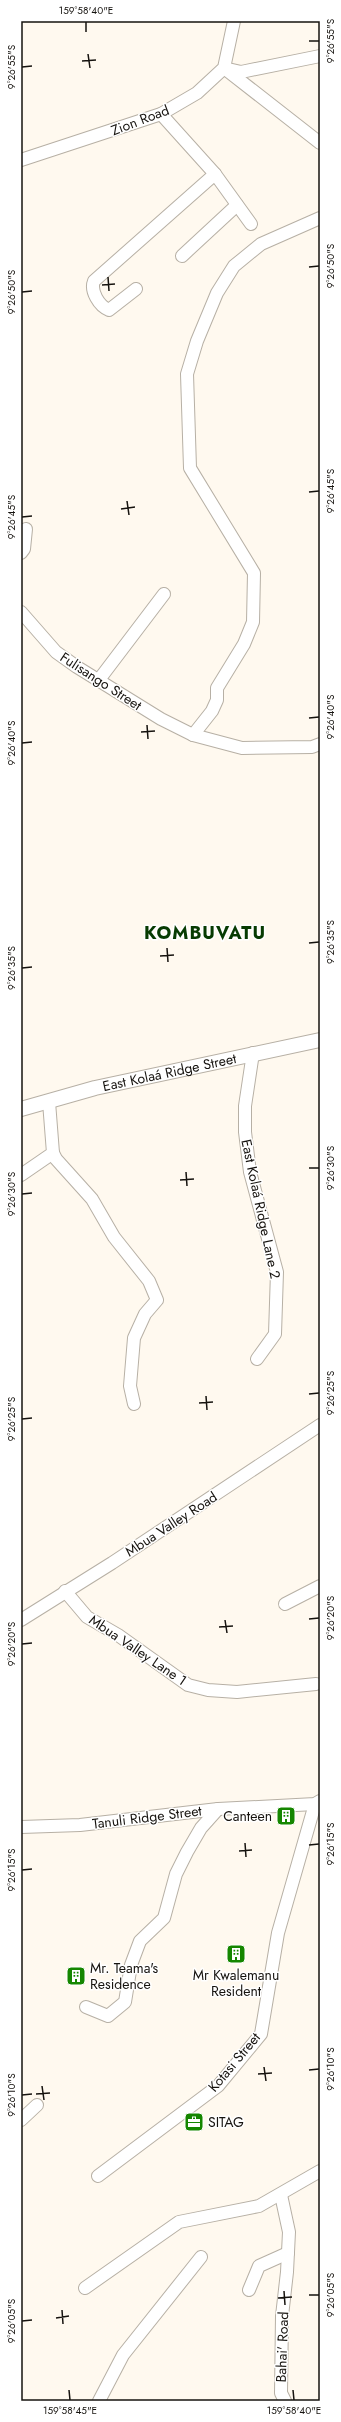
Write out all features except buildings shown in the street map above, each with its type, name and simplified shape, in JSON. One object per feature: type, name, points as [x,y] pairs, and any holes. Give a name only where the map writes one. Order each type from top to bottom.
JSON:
[{"type":"street","points":[[224,68],[234,21]]},
{"type":"street","points":[[224,68],[240,72],[320,56]]},
{"type":"street","points":[[224,68],[320,143]]},
{"type":"street","name":"Zion Road","points":[[21,160],[161,114],[197,93],[224,68]]},
{"type":"street","points":[[161,114],[216,174],[251,224]]},
{"type":"street","points":[[136,289],[109,310],[105,308],[93,292],[92,286],[94,281],[216,174]]},
{"type":"street","points":[[182,256],[237,205]]},
{"type":"street","points":[[194,735],[212,711],[217,700],[217,688],[244,644],[253,622],[254,573],[190,468],[187,374],[196,341],[217,293],[234,266],[261,244],[320,218]]},
{"type":"street","points":[[21,553],[24,549],[26,529]]},
{"type":"street","points":[[98,681],[164,594]]},
{"type":"street","name":"Fulisango Street","points":[[21,612],[56,652],[98,681],[161,719],[194,735],[242,748],[312,747],[320,744]]},
{"type":"street","name":"East Kolaá Ridge Street","points":[[21,1109],[95,1088],[253,1053],[320,1040]]},
{"type":"street","name":"East Kolaá Ridge Lane 2","points":[[253,1053],[245,1106],[245,1132],[250,1172],[277,1272],[275,1334],[257,1359]]},
{"type":"street","points":[[49,1102],[53,1153],[60,1164],[92,1199],[114,1237],[149,1281],[157,1300],[145,1314],[134,1338],[130,1386],[134,1404]]},
{"type":"street","points":[[21,1175],[53,1153]]},
{"type":"street","name":"Mbua Valley Road","points":[[21,1620],[65,1591],[112,1563],[320,1425]]},
{"type":"street","points":[[285,1604],[320,1586]]},
{"type":"street","name":"Mbua Valley Lane 1","points":[[65,1591],[87,1617],[118,1635],[188,1685],[208,1690],[237,1692],[316,1684]]},
{"type":"street","name":"Tanuli Ridge Street","points":[[21,1827],[80,1825],[218,1809],[318,1802]]},
{"type":"street","name":"Kotasi Street","points":[[98,2176],[218,2086],[261,2034],[278,1933],[318,1802]]},
{"type":"street","points":[[86,2006],[108,2016],[126,2002],[131,1965],[140,1941],[164,1918],[176,1874],[201,1828],[218,1809]]},
{"type":"street","points":[[21,2120],[37,2105]]},
{"type":"street","points":[[85,2288],[179,2222],[251,2208],[281,2195],[320,2172]]},
{"type":"street","name":"Bahai' Road","points":[[281,2195],[289,2232],[282,2316],[281,2392],[285,2401]]},
{"type":"street","points":[[249,2290],[259,2266],[288,2252]]},
{"type":"street","points":[[100,2401],[123,2355],[201,2257]]},
{"type":"place","name":"Canteen","points":[[286,1816]]},
{"type":"place","name":"Mr Kwalemanu Resident","points":[[236,1954]]},
{"type":"place","name":"Mr. Teama's Residence","points":[[76,1976]]},
{"type":"place","name":"SITAG","points":[[194,2122]]},
{"type":"district","name":"KOMBUVATU","points":[[205,933]]}]
